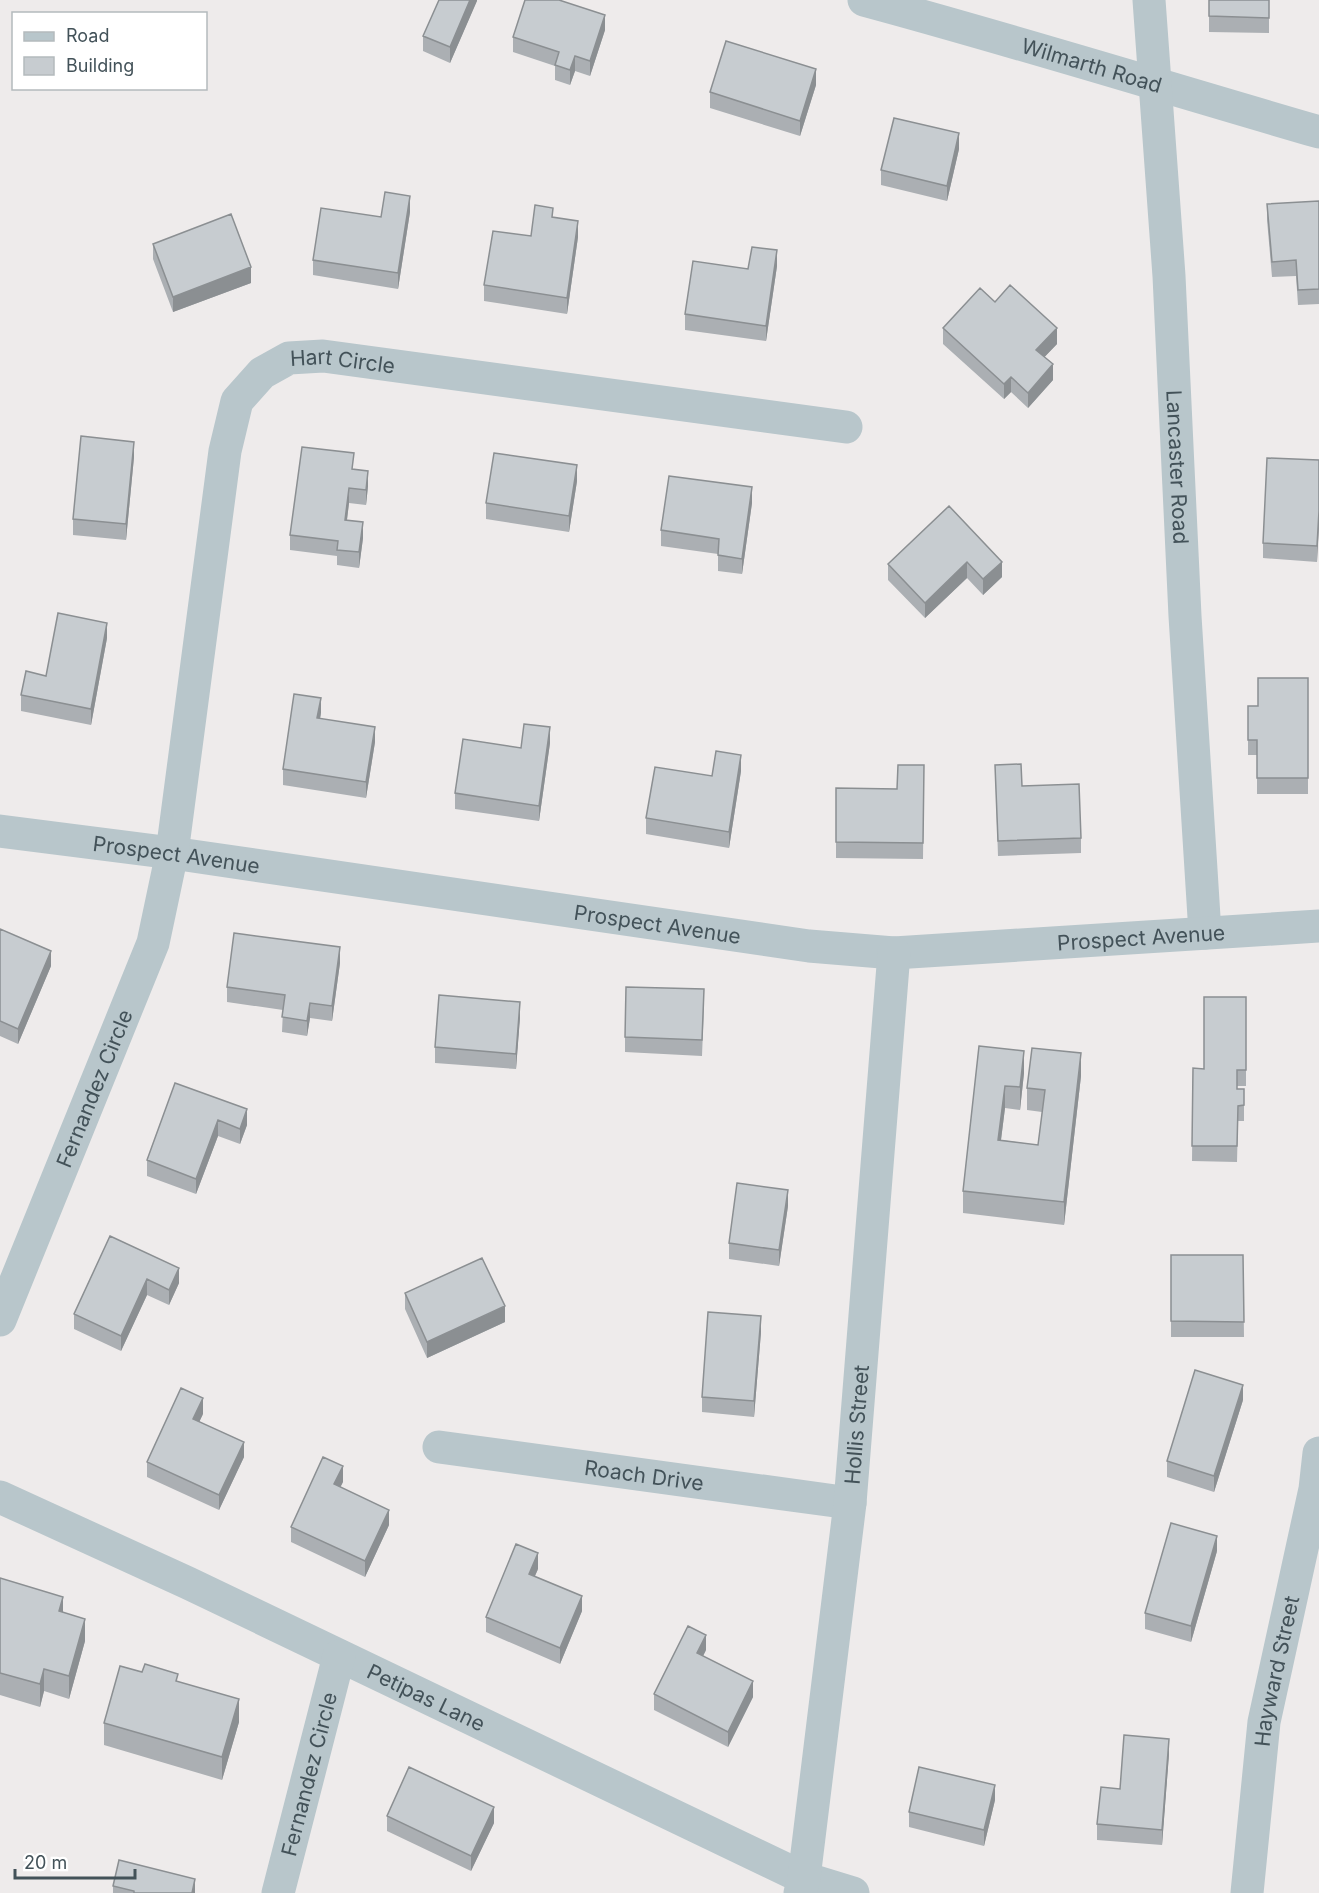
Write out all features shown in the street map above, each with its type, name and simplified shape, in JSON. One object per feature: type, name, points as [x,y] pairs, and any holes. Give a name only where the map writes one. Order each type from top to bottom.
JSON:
[{"type":"street","name":"Wilmarth Road","points":[[864,0],[1011,40],[1319,132]]},
{"type":"street","name":"Lancaster Road","points":[[1149,0],[1169,276],[1185,616],[1205,933]]},
{"type":"street","name":"Hart Circle","points":[[172,853],[225,451],[237,401],[262,373],[290,358],[323,356],[846,427]]},
{"type":"street","name":"Prospect Avenue","points":[[0,831],[172,853],[809,946],[894,953],[1319,926]]},
{"type":"street","name":"Fernandez Circle","points":[[0,1320],[153,943],[172,853]]},
{"type":"street","name":"Hollis Street","points":[[802,1886],[850,1503],[894,953]]},
{"type":"street","name":"Roach Drive","points":[[440,1448],[850,1503]]},
{"type":"street","name":"Hayward Street","points":[[1246,1893],[1264,1722],[1316,1490],[1319,1454]]},
{"type":"street","name":"Petipas Lane","points":[[0,1497],[189,1583],[802,1886],[853,1893]]},
{"type":"street","name":"Fernandez Circle","points":[[278,1893],[339,1656]]},
{"type":"building","points":[[439,0],[470,0],[450,47],[423,36]]},
{"type":"building","points":[[525,0],[559,0],[605,15],[590,61],[575,56],[570,70],[555,65],[559,52],[513,37]]},
{"type":"building","points":[[1209,0],[1269,0],[1269,18],[1209,16]]},
{"type":"building","points":[[726,41],[816,69],[800,121],[710,92]]},
{"type":"building","points":[[894,118],[959,133],[947,186],[881,170]]},
{"type":"building","points":[[385,192],[410,196],[398,273],[313,260],[321,208],[381,217]]},
{"type":"building","points":[[1319,201],[1319,289],[1298,290],[1296,260],[1272,262],[1267,204]]},
{"type":"building","points":[[535,205],[553,208],[552,217],[578,221],[567,298],[484,285],[493,231],[531,236]]},
{"type":"building","points":[[231,214],[251,267],[173,297],[153,244]]},
{"type":"building","points":[[752,247],[777,250],[766,326],[685,314],[693,261],[748,269]]},
{"type":"building","points":[[1010,285],[1057,328],[1036,350],[1053,364],[1028,393],[1011,377],[1004,384],[943,328],[980,288],[995,302]]},
{"type":"building","points":[[81,436],[134,442],[126,524],[73,519]]},
{"type":"building","points":[[302,447],[354,453],[352,469],[368,471],[366,490],[349,488],[345,520],[363,522],[359,552],[337,550],[338,541],[290,535]]},
{"type":"building","points":[[494,453],[577,465],[569,516],[486,503]]},
{"type":"building","points":[[1267,458],[1319,460],[1317,546],[1263,543]]},
{"type":"building","points":[[669,476],[752,487],[742,559],[718,555],[719,539],[661,530]]},
{"type":"building","points":[[949,506],[1002,562],[983,579],[967,562],[925,603],[888,564]]},
{"type":"building","points":[[58,613],[107,623],[91,709],[21,695],[26,671],[46,676]]},
{"type":"building","points":[[1258,678],[1308,678],[1308,778],[1257,778],[1257,740],[1248,740],[1248,706],[1258,706]]},
{"type":"building","points":[[294,694],[321,698],[317,718],[375,727],[366,782],[283,769]]},
{"type":"building","points":[[524,724],[550,727],[539,806],[455,793],[463,739],[521,748]]},
{"type":"building","points":[[716,751],[741,755],[729,832],[646,818],[655,767],[712,776]]},
{"type":"building","points":[[1021,764],[1022,786],[1079,784],[1081,838],[998,841],[995,765]]},
{"type":"building","points":[[898,765],[924,765],[923,843],[836,842],[836,788],[897,789]]},
{"type":"building","points":[[0,929],[51,951],[18,1029],[0,1021]]},
{"type":"building","points":[[234,933],[340,947],[332,1006],[310,1003],[307,1021],[282,1017],[285,995],[227,987]]},
{"type":"building","points":[[626,987],[704,989],[702,1040],[625,1037]]},
{"type":"building","points":[[439,995],[520,1002],[516,1054],[435,1047]]},
{"type":"building","points":[[1204,997],[1246,997],[1246,1070],[1237,1070],[1237,1089],[1244,1089],[1244,1105],[1238,1106],[1237,1146],[1192,1146],[1193,1068],[1204,1069]]},
{"type":"building","points":[[979,1046],[1024,1051],[1020,1087],[1005,1086],[998,1140],[1038,1145],[1045,1090],[1027,1088],[1032,1048],[1081,1053],[1064,1202],[963,1191]]},
{"type":"building","points":[[175,1083],[247,1109],[240,1129],[218,1120],[196,1179],[147,1160]]},
{"type":"building","points":[[737,1183],[788,1190],[779,1250],[729,1243]]},
{"type":"building","points":[[110,1236],[179,1268],[169,1290],[147,1279],[121,1336],[74,1314]]},
{"type":"building","points":[[1171,1255],[1243,1255],[1244,1322],[1171,1321]]},
{"type":"building","points":[[482,1258],[505,1306],[427,1342],[405,1293]]},
{"type":"building","points":[[708,1312],[761,1316],[754,1401],[702,1397]]},
{"type":"building","points":[[1195,1370],[1243,1385],[1214,1476],[1167,1461]]},
{"type":"building","points":[[181,1388],[203,1398],[193,1419],[244,1442],[219,1495],[147,1462]]},
{"type":"building","points":[[323,1457],[343,1466],[334,1484],[389,1510],[365,1561],[291,1527]]},
{"type":"building","points":[[1171,1523],[1217,1536],[1191,1626],[1145,1613]]},
{"type":"building","points":[[516,1544],[538,1553],[529,1574],[582,1596],[560,1648],[486,1617]]},
{"type":"building","points":[[0,1578],[63,1597],[59,1611],[85,1619],[69,1676],[44,1669],[40,1684],[0,1673]]},
{"type":"building","points":[[688,1626],[706,1635],[697,1653],[753,1681],[728,1732],[654,1694]]},
{"type":"building","points":[[145,1664],[178,1674],[176,1681],[239,1699],[222,1757],[104,1723],[120,1666],[142,1672]]},
{"type":"building","points":[[1124,1735],[1169,1739],[1162,1830],[1097,1824],[1101,1787],[1120,1789]]},
{"type":"building","points":[[409,1767],[494,1807],[471,1856],[387,1816]]},
{"type":"building","points":[[919,1767],[995,1785],[984,1830],[909,1812]]},
{"type":"building","points":[[119,1860],[195,1879],[192,1893],[134,1893],[134,1891],[113,1886]]}]
